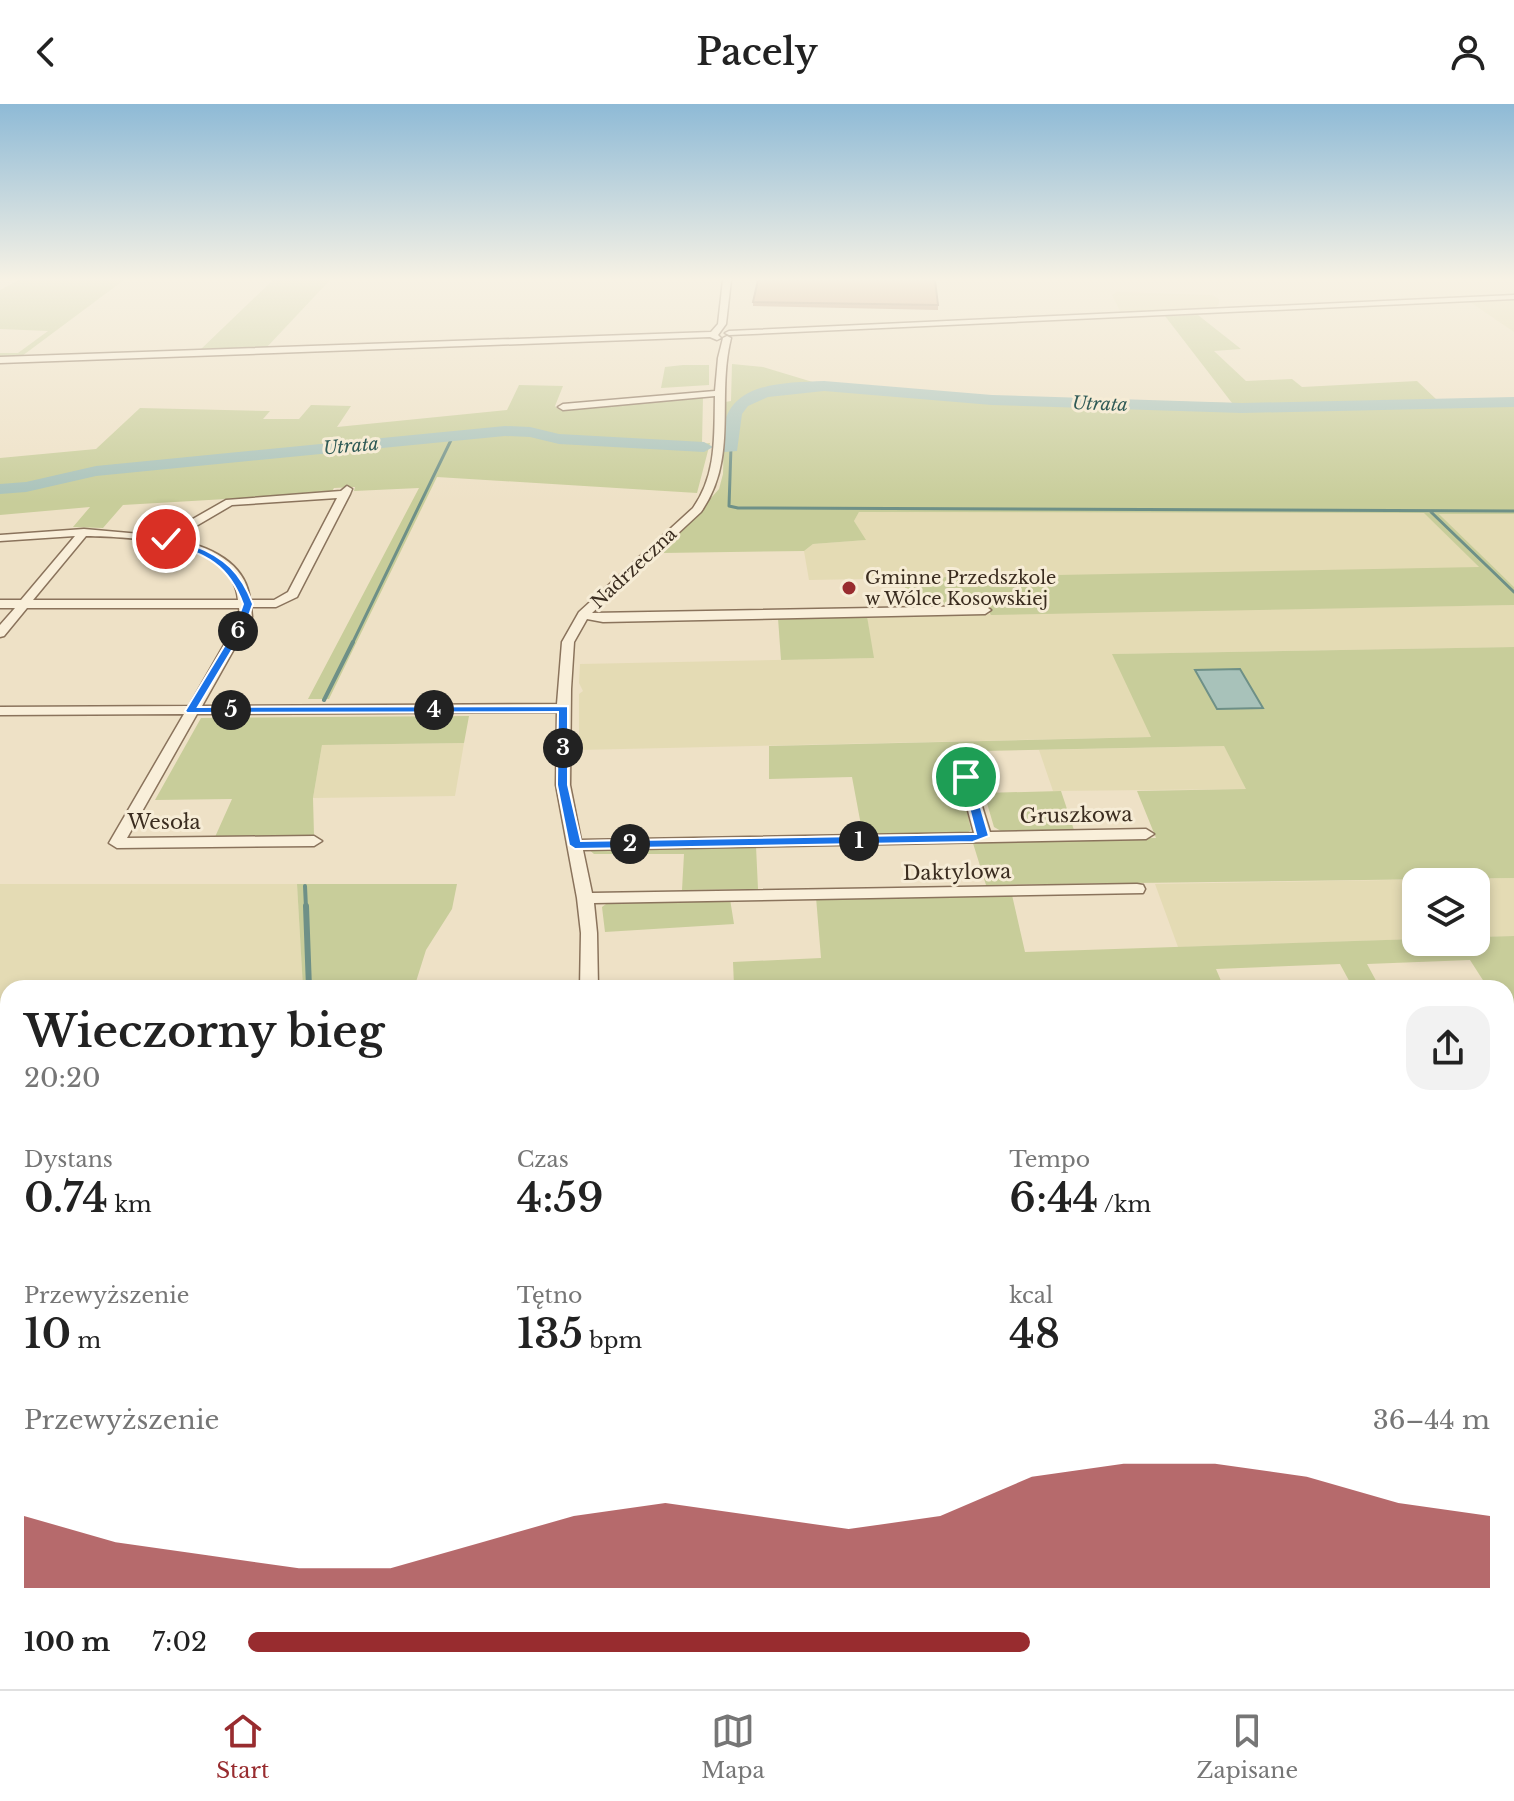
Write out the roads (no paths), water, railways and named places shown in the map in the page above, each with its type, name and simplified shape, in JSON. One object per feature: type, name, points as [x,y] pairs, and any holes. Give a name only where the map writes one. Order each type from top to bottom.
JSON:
[{"type":"street","points":[[0,360],[160,354]]},
{"type":"street","name":"Nadrzeczna","points":[[589,980],[585,898],[563,785],[566,652],[571,633],[583,615],[708,497],[717,470],[721,354]]},
{"type":"street","points":[[563,407],[718,393]]},
{"type":"street","points":[[0,604],[276,603],[293,594],[346,492],[230,502],[166,539]]},
{"type":"street","points":[[0,538],[84,532],[166,539],[207,553],[226,566],[239,582],[248,604]]},
{"type":"street","points":[[0,633],[84,532]]},
{"type":"street","name":"Wesoła","points":[[248,604],[239,630],[117,843],[314,841]]},
{"type":"street","points":[[583,615],[603,618],[985,610]]},
{"type":"street","points":[[0,711],[564,708]]},
{"type":"street","points":[[966,777],[983,836]]},
{"type":"street","name":"Gruszkowa","points":[[575,845],[1146,834]]},
{"type":"street","name":"Daktylowa","points":[[585,898],[1137,889]]},
{"type":"water","points":[[1240,669],[1263,708],[1217,709],[1195,670]]},
{"type":"waterway","name":"Utrata","points":[[724,447],[731,447],[732,419],[743,403],[763,393],[802,387],[824,386],[992,400],[1242,408],[1514,402]]},
{"type":"waterway","name":"Utrata","points":[[0,489],[26,487],[96,471],[505,431],[530,432],[559,439],[704,447]]},
{"type":"waterway","points":[[352,644],[453,436]]},
{"type":"waterway","points":[[731,447],[729,506],[738,508],[1514,511]]},
{"type":"waterway","points":[[1431,512],[1514,592]]},
{"type":"waterway","points":[[324,700],[352,644]]},
{"type":"waterway","points":[[305,886],[306,908]]},
{"type":"waterway","points":[[306,906],[309,980]]},
{"type":"place","name":"Gminne Przedszkole w Wólce Kosowskiej","points":[[849,588]]}]
